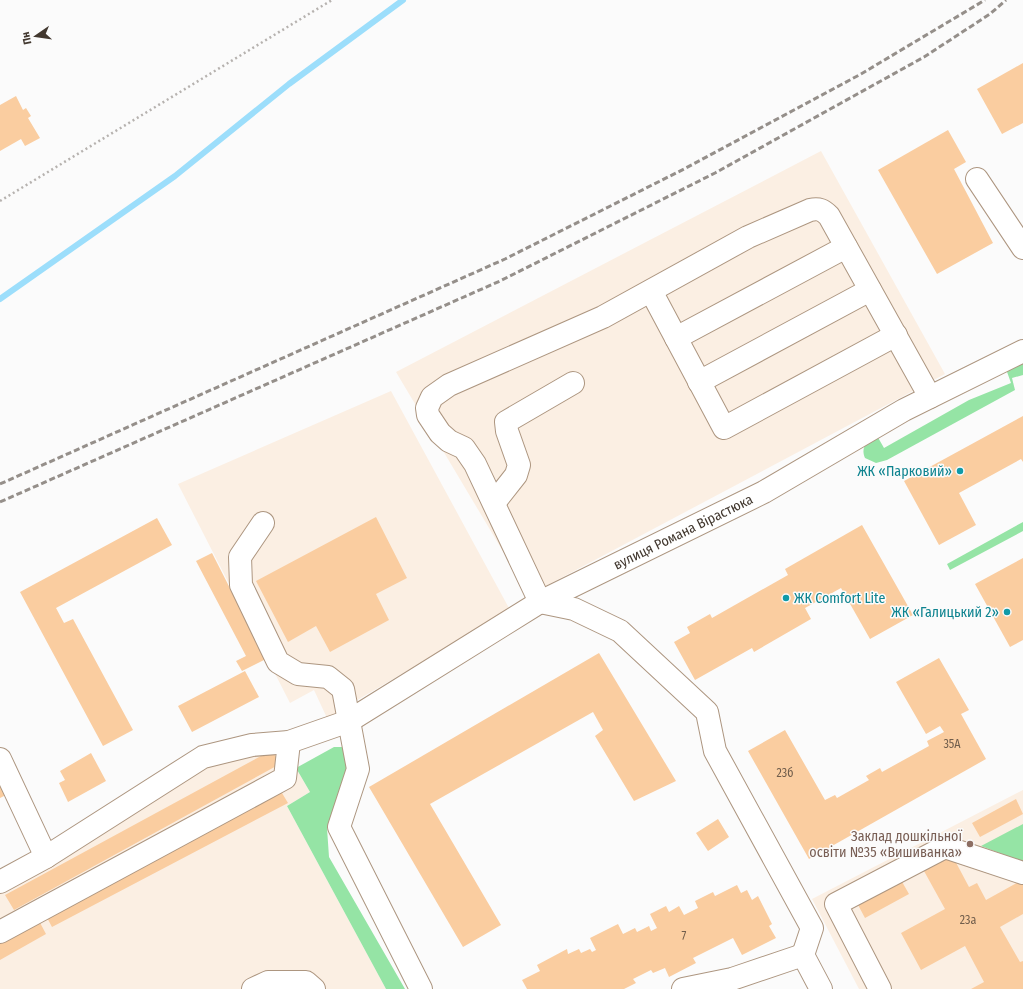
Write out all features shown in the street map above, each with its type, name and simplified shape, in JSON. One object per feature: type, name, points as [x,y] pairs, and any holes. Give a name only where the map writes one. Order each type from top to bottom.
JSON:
[{"type":"street","points":[[977,178],[1023,248]]},
{"type":"street","points":[[821,989],[803,955],[812,928],[715,751],[707,712],[620,631],[574,609],[540,602],[475,464],[464,448],[440,433],[428,416],[427,408],[432,397],[450,385],[603,317],[748,237],[817,208],[824,211],[846,247],[930,396]]},
{"type":"street","points":[[676,338],[846,247]]},
{"type":"street","points":[[651,290],[724,428],[896,335]]},
{"type":"street","points":[[699,382],[870,290]]},
{"type":"street","name":"вулиця Романа Вірастюка","points":[[0,882],[46,857],[203,757],[252,745],[289,742],[349,720],[540,602],[764,492],[904,410],[1023,351]]},
{"type":"street","points":[[494,503],[516,474],[519,465],[506,431],[506,422],[573,383]]},
{"type":"street","points":[[263,523],[240,557],[241,585],[278,662],[298,674],[328,677],[343,689],[358,769],[339,828],[422,989]]},
{"type":"street","points":[[0,932],[285,778],[289,742]]},
{"type":"street","points":[[0,759],[46,857]]},
{"type":"street","points":[[880,989],[836,904],[945,848],[1023,873]]},
{"type":"street","points":[[683,989],[732,979],[803,955]]},
{"type":"street","points":[[253,989],[268,982],[306,982],[314,989]]},
{"type":"path","points":[[0,201],[332,0]]},
{"type":"shaded area","points":[[821,151],[945,374],[529,595],[396,372]]},
{"type":"shaded area","points":[[391,391],[510,610],[327,718],[314,690],[290,703],[178,484]]},
{"type":"shaded area","points":[[277,736],[310,792],[287,806],[386,989],[0,989],[0,873],[241,742]]},
{"type":"shaded area","name":"Заклад дошкільної освіти №35 «Вишиванка»","points":[[1023,790],[1023,989],[859,989],[812,899]]},
{"type":"green space","points":[[1023,361],[1023,375],[1012,378],[1015,390],[887,460],[876,463],[865,458],[863,450],[864,447],[876,434],[884,448],[969,400],[1011,383],[1006,369]]},
{"type":"green space","points":[[1023,522],[1023,531],[950,570],[947,564]]},
{"type":"green space","points":[[334,747],[344,747],[353,765],[327,828],[329,857],[405,989],[386,989],[287,806],[310,792],[296,768]]},
{"type":"green space","points":[[1023,824],[1023,862],[981,846]]},
{"type":"building","points":[[1023,63],[1023,123],[1002,134],[977,89]]},
{"type":"building","points":[[16,96],[23,110],[26,108],[31,116],[28,118],[40,138],[25,146],[21,139],[0,151],[0,105]]},
{"type":"building","points":[[948,130],[966,162],[954,169],[993,243],[937,274],[878,170]]},
{"type":"building","name":"ЖК «Парковий»","points":[[1023,416],[1023,462],[1021,459],[959,493],[976,525],[939,545],[904,481]]},
{"type":"building","points":[[376,517],[407,578],[376,594],[389,620],[330,652],[316,626],[288,642],[256,581]]},
{"type":"building","points":[[157,518],[172,545],[56,608],[64,623],[73,619],[133,730],[103,746],[20,592]]},
{"type":"building","name":"ЖК Comfort Lite","points":[[862,525],[913,615],[870,639],[841,588],[805,608],[811,619],[754,652],[752,648],[695,680],[674,642],[690,633],[687,627],[710,614],[712,618],[788,575],[785,569]]},
{"type":"building","points":[[212,553],[266,659],[242,671],[236,661],[246,656],[196,561]]},
{"type":"building","name":"ЖК «Галицький 2»","points":[[1023,558],[1023,640],[1010,647],[975,584]]},
{"type":"building","points":[[599,653],[676,781],[634,801],[595,736],[603,730],[593,712],[430,804],[501,925],[463,947],[369,787]]},
{"type":"building","points":[[939,658],[969,710],[961,714],[986,759],[809,859],[748,751],[785,730],[825,800],[835,795],[837,798],[869,780],[866,776],[880,768],[882,772],[929,746],[927,741],[944,732],[940,726],[926,734],[896,682]]},
{"type":"building","points":[[245,671],[259,697],[192,732],[178,706]]},
{"type":"building","points":[[272,750],[280,764],[14,910],[5,895]]},
{"type":"building","points":[[91,753],[106,781],[68,802],[59,783],[65,780],[60,771]]},
{"type":"building","points":[[0,779],[8,794],[0,798]]},
{"type":"building","points":[[279,788],[288,803],[52,927],[44,912]]},
{"type":"building","points":[[1016,799],[1023,814],[980,837],[972,823]]},
{"type":"building","points":[[718,819],[729,837],[708,851],[696,833]]},
{"type":"building","points":[[952,855],[969,887],[977,883],[986,900],[1022,880],[1023,914],[1000,927],[1020,962],[1023,961],[1023,989],[971,989],[984,982],[965,946],[921,970],[901,933],[945,909],[924,871]]},
{"type":"building","points":[[901,880],[909,894],[865,918],[857,903]]},
{"type":"building","points":[[737,885],[741,893],[747,890],[752,900],[758,896],[772,924],[769,926],[776,938],[742,955],[733,938],[693,958],[696,963],[669,977],[665,968],[653,973],[651,970],[633,979],[636,983],[624,989],[527,989],[522,980],[540,971],[537,965],[567,949],[568,954],[579,949],[581,953],[590,949],[592,952],[596,950],[590,938],[618,924],[623,934],[635,928],[637,932],[649,926],[651,931],[657,928],[650,914],[666,906],[669,912],[679,906],[684,915],[698,908],[695,901],[713,892],[715,896]]},
{"type":"building","points":[[37,917],[46,934],[0,960],[0,938]]},
{"type":"waterway","points":[[0,299],[175,176],[289,84],[403,0]]},
{"type":"railway","points":[[0,484],[505,259],[684,169],[861,74],[985,0]]},
{"type":"railway","points":[[0,502],[500,281],[715,173],[924,57],[990,14],[1006,0]]},
{"type":"place","name":"ЖК «Парковий»","points":[[960,471]]},
{"type":"place","name":"ЖК Comfort Lite","points":[[786,598]]},
{"type":"place","name":"ЖК «Галицький 2»","points":[[1007,612]]},
{"type":"place","name":"Заклад дошкільної освіти №35 «Вишиванка»","points":[[970,844]]}]
